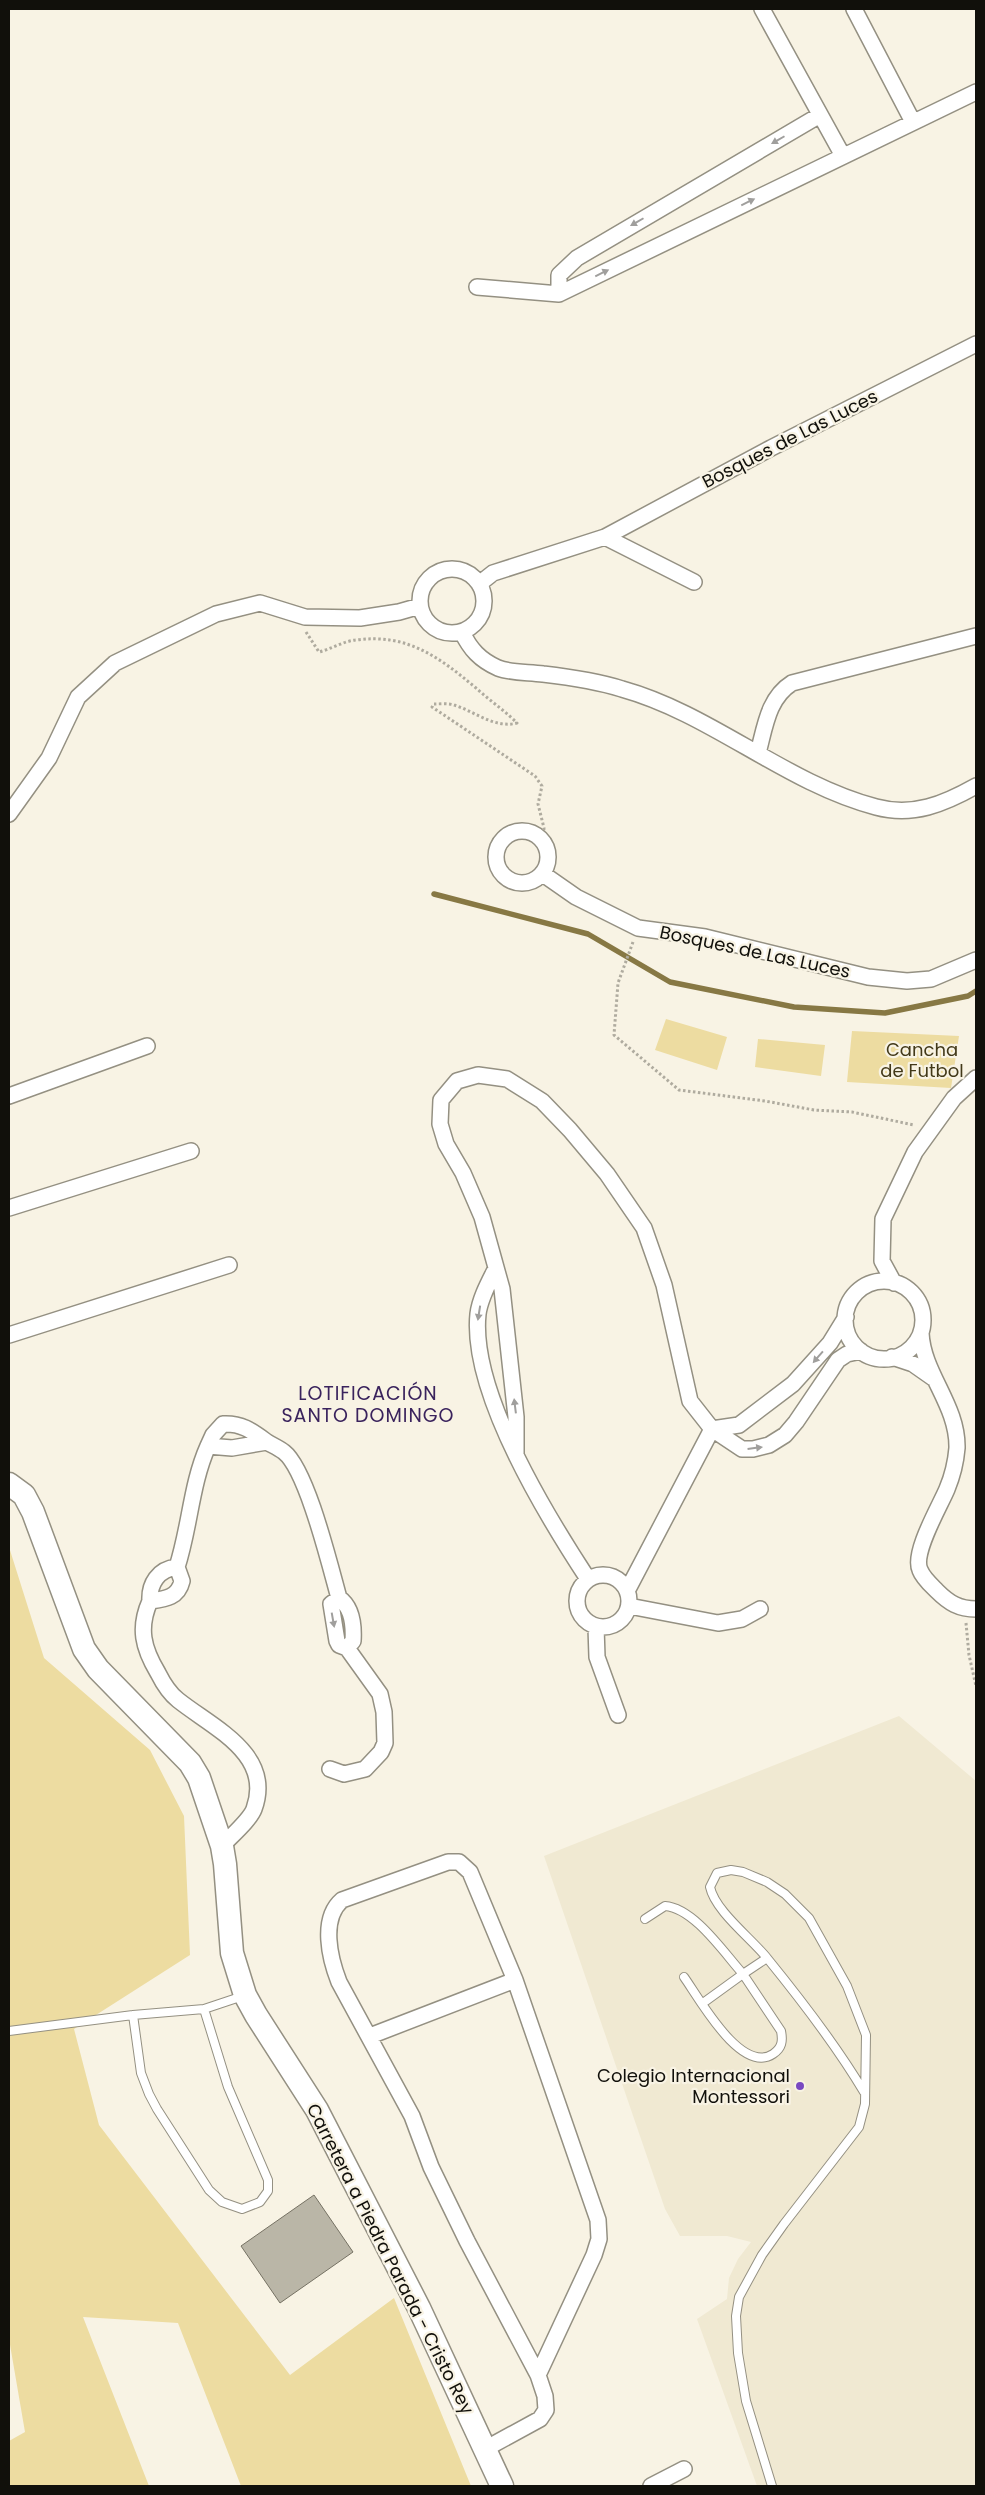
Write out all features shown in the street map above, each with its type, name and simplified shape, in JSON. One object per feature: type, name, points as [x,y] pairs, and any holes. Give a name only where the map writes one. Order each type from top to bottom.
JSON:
[{"type":"main road","name":"Carretera a Piedra Parada - Cristo Rey","points":[[9,1484],[24,1495],[33,1512],[84,1649],[98,1669],[190,1763],[199,1778],[222,1846],[226,1864],[232,1953],[245,1995],[316,2110],[419,2308],[502,2486]]},
{"type":"street","points":[[762,9],[843,156]]},
{"type":"street","points":[[854,9],[913,122]]},
{"type":"street","points":[[477,287],[559,294],[976,92]]},
{"type":"street","points":[[559,294],[559,275],[577,258],[820,115]]},
{"type":"street","name":"Bosques de Las Luces","points":[[479,584],[493,573],[605,537],[770,448],[976,344]]},
{"type":"street","points":[[605,537],[694,582]]},
{"type":"street","points":[[440,570],[465,571],[479,584],[483,595],[483,609],[472,627],[462,632],[446,633],[429,624],[420,606],[420,594],[425,582],[440,570]]},
{"type":"street","points":[[9,814],[49,758],[78,697],[115,663],[216,614],[260,604],[305,616],[360,618],[399,612],[420,606]]},
{"type":"street","points":[[462,632],[470,648],[486,662],[500,669],[561,676],[622,689],[684,712],[758,753],[843,795],[877,807],[914,811],[935,807],[976,786]]},
{"type":"street","points":[[758,753],[773,702],[777,694],[792,683],[976,636]]},
{"type":"street","points":[[518,830],[536,834],[543,840],[549,857],[543,874],[529,882],[512,881],[500,870],[496,854],[502,839],[518,830]]},
{"type":"street","name":"Bosques de Las Luces","points":[[543,874],[576,897],[638,928],[705,937],[868,977],[907,981],[931,979],[976,960]]},
{"type":"street","points":[[9,1096],[147,1046]]},
{"type":"street","points":[[516,1455],[516,1417],[502,1290],[482,1217],[462,1173],[446,1144],[440,1124],[441,1100],[458,1081],[478,1075],[507,1079],[542,1101],[570,1130],[607,1174],[644,1228],[664,1285],[690,1400],[712,1429],[742,1449],[769,1446],[785,1435],[796,1422],[838,1360],[861,1351]]},
{"type":"street","points":[[894,1283],[884,1269],[880,1253],[883,1219],[915,1152],[954,1098],[976,1078]]},
{"type":"street","points":[[9,1208],[191,1151]]},
{"type":"street","points":[[864,1286],[880,1253]]},
{"type":"street","points":[[9,1335],[229,1265]]},
{"type":"street","points":[[496,1268],[484,1292],[478,1313],[478,1347],[492,1397],[516,1455],[553,1525],[588,1579]]},
{"type":"street","points":[[936,1380],[913,1364],[892,1357],[873,1357],[861,1351],[852,1342],[847,1330],[846,1317],[848,1305],[855,1294],[864,1286],[875,1282],[894,1283],[910,1291],[918,1300],[922,1316],[921,1333],[925,1357],[951,1409],[957,1448],[948,1487],[918,1555],[919,1569],[948,1602],[970,1609]]},
{"type":"street","points":[[712,1429],[739,1425],[794,1384],[830,1343],[846,1317]]},
{"type":"street","points":[[892,1357],[908,1350],[921,1333]]},
{"type":"street","points":[[150,1601],[167,1599],[176,1594],[182,1581],[177,1567],[186,1538],[198,1470],[218,1428],[229,1424],[248,1428],[284,1452],[293,1462],[318,1523],[339,1598],[348,1605],[353,1641],[347,1648],[380,1694],[384,1712],[385,1743],[381,1752],[365,1770],[344,1774],[330,1768]]},
{"type":"street","points":[[628,1598],[623,1584],[603,1574],[588,1579],[578,1592],[578,1610],[588,1623],[596,1627],[613,1626],[626,1614],[628,1598],[712,1429]]},
{"type":"street","points":[[208,1446],[232,1448],[267,1442]]},
{"type":"street","points":[[177,1567],[165,1570],[159,1574],[150,1588],[150,1601],[143,1617],[142,1636],[148,1656],[165,1686],[176,1699],[213,1723],[229,1738],[254,1766],[258,1777],[259,1785],[254,1810],[222,1846]]},
{"type":"street","points":[[628,1598],[718,1622],[742,1619],[760,1609]]},
{"type":"street","points":[[596,1627],[597,1658],[618,1715]]},
{"type":"street","points":[[485,2449],[540,2419],[546,2410],[545,2396],[538,2375],[466,2240],[431,2167],[412,2116],[339,1982],[331,1962],[332,1910],[342,1900],[448,1862],[458,1862],[470,1872],[516,1980],[598,2220],[599,2239],[594,2255],[538,2375]]},
{"type":"street","points":[[370,2036],[516,1980]]},
{"type":"street","points":[[651,2486],[684,2469]]},
{"type":"lane","points":[[772,2486],[746,2401],[738,2353],[736,2316],[738,2297],[762,2255],[784,2224],[859,2127],[865,2104],[866,2035],[847,1986],[809,1918],[785,1894],[767,1882],[743,1872],[731,1870],[717,1873],[710,1887],[716,1902],[767,1958],[826,2035],[864,2092]]},
{"type":"lane","points":[[645,1919],[665,1906],[680,1910],[698,1924],[743,1974],[781,2031],[782,2041],[779,2049],[770,2056],[761,2057],[742,2051],[729,2040],[684,1977]]},
{"type":"lane","points":[[703,2004],[767,1958]]},
{"type":"lane","points":[[9,2031],[133,2015],[204,2009],[245,1995]]},
{"type":"lane","points":[[133,2015],[141,2073],[157,2109],[216,2197],[231,2207],[242,2209],[260,2202],[268,2191],[268,2180],[228,2087],[204,2009]]},
{"type":"path","points":[[305,616],[307,635],[319,652],[354,640],[394,640],[407,643],[425,650],[445,662],[517,723],[510,725],[491,721],[452,704],[432,705],[434,709],[481,738],[534,776],[542,786],[538,804],[544,828],[543,840]]},
{"type":"path","points":[[634,938],[618,983],[614,1035],[679,1090],[765,1101],[814,1110],[852,1112],[930,1130]]},
{"type":"path","points":[[970,1609],[969,1656],[976,1686]]},
{"type":"shaded area","name":"Colegio Internacional Montessori","points":[[899,1716],[976,1781],[976,2486],[757,2486],[697,2319],[727,2299],[729,2278],[738,2259],[751,2242],[727,2236],[680,2236],[665,2209],[544,1856]]},
{"type":"green space","points":[[666,1019],[727,1037],[717,1070],[655,1050]]},
{"type":"green space","name":"Cancha de Futbol","points":[[852,1031],[959,1036],[951,1088],[847,1082]]},
{"type":"green space","points":[[758,1039],[825,1045],[821,1076],[755,1067]]},
{"type":"green space","points":[[9,1547],[44,1658],[150,1750],[184,1816],[190,1955],[74,2029],[99,2125],[290,2375],[394,2298],[471,2486],[241,2486],[178,2323],[83,2317],[149,2486],[9,2486],[9,2441],[25,2432],[9,2339]]},
{"type":"building","points":[[314,2195],[353,2252],[280,2303],[241,2246]]},
{"type":"waterway","points":[[434,894],[588,934],[670,982],[794,1007],[885,1013],[968,996],[976,991]]},
{"type":"place","name":"Colegio Internacional Montessori","points":[[800,2086]]},
{"type":"district","name":"LOTIFICACIÓN SANTO DOMINGO","points":[[368,1404]]}]
